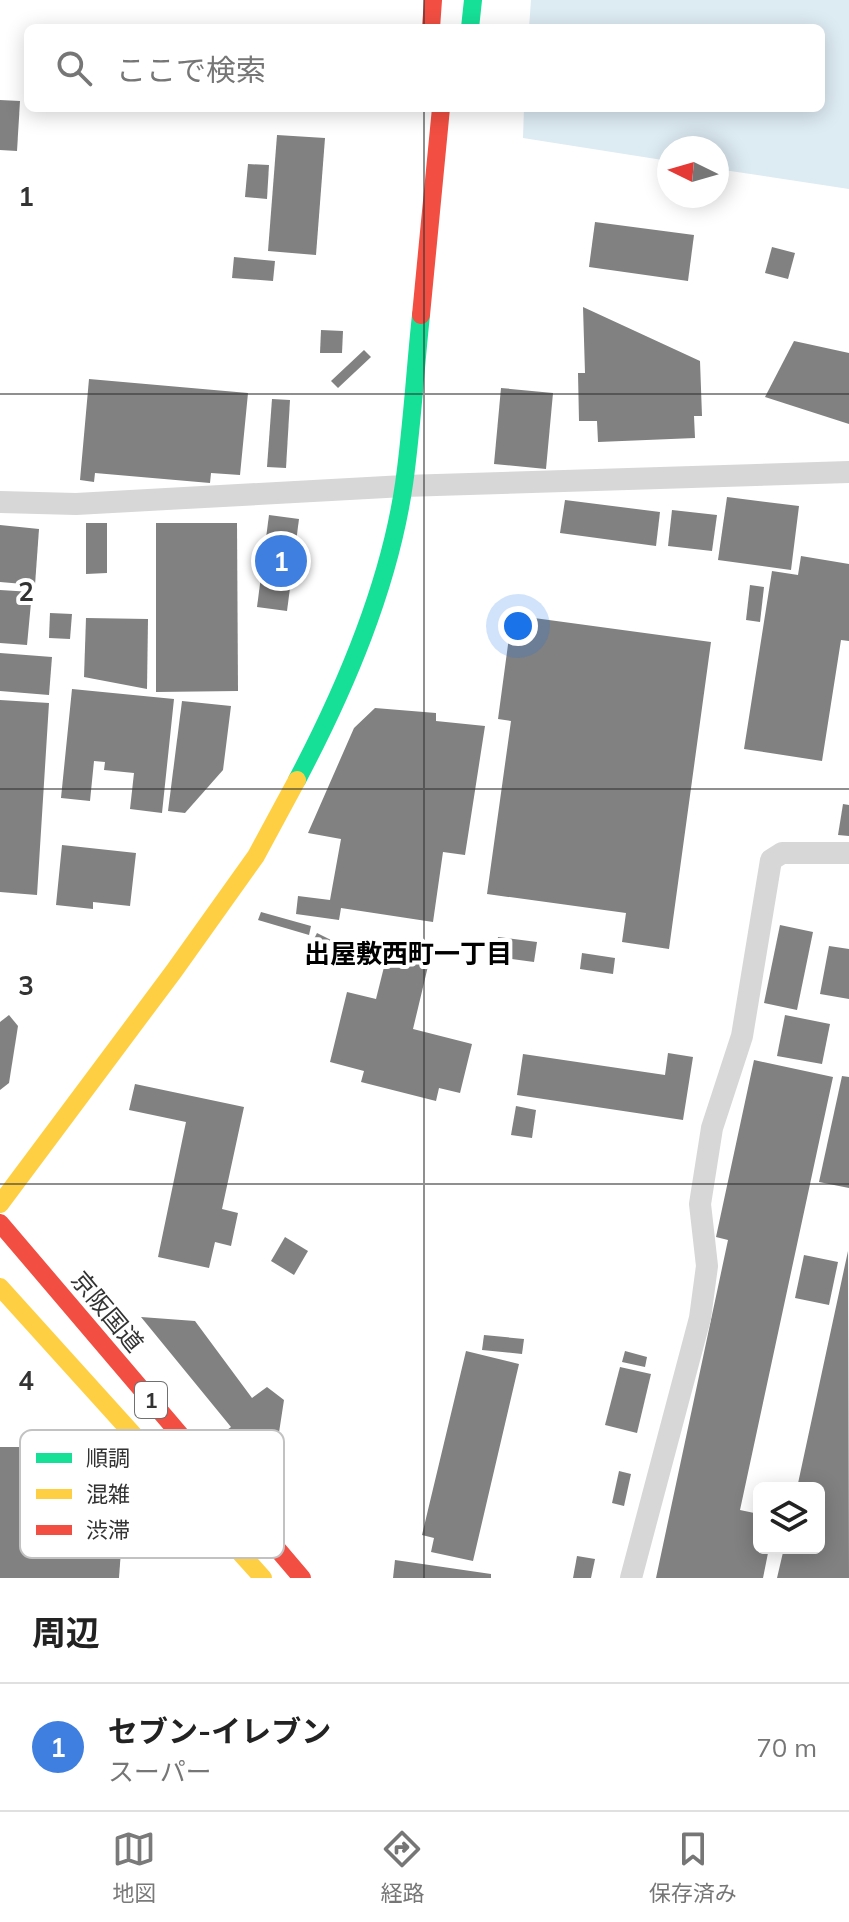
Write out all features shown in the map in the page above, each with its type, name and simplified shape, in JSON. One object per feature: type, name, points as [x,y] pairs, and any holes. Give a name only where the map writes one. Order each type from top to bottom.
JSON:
[{"type":"main road","points":[[431,24],[433,0]]},
{"type":"main road","points":[[470,24],[473,0]]},
{"type":"main road","points":[[422,112],[421,124],[434,179]]},
{"type":"main road","points":[[0,1204],[256,856],[305,764],[353,660],[382,581],[404,486],[441,112]]},
{"type":"main road","points":[[434,179],[458,146]]},
{"type":"main road","name":"京阪国道","points":[[0,1223],[176,1430]]},
{"type":"main road","name":"1","points":[[0,1287],[129,1430]]},
{"type":"main road","name":"京阪国道","points":[[284,1557],[302,1578]]},
{"type":"main road","name":"1","points":[[245,1558],[263,1578]]},
{"type":"street","points":[[0,502],[76,504],[404,486],[849,472]]},
{"type":"street","points":[[631,1578],[700,1318],[707,1266],[700,1204],[712,1128],[742,1036],[771,860],[782,853],[849,853]]},
{"type":"shaded area","points":[[531,0],[849,0],[849,189],[729,171],[729,136],[657,136],[657,159],[523,138],[524,112],[825,112],[825,24],[529,24]]},
{"type":"building","points":[[0,100],[20,101],[17,151],[0,150]]},
{"type":"building","points":[[277,135],[325,138],[316,255],[268,251]]},
{"type":"building","points":[[248,164],[269,165],[267,199],[245,197]]},
{"type":"building","points":[[595,222],[694,235],[688,281],[589,267]]},
{"type":"building","points":[[772,247],[795,253],[788,279],[765,273]]},
{"type":"building","points":[[234,257],[275,261],[273,281],[232,278]]},
{"type":"building","points":[[583,307],[700,361],[702,416],[694,416],[695,438],[598,442],[597,421],[579,421],[578,373],[585,373]]},
{"type":"building","points":[[321,330],[343,331],[342,353],[320,353]]},
{"type":"building","points":[[794,341],[849,353],[849,424],[765,397]]},
{"type":"building","points":[[364,350],[371,357],[338,388],[331,381]]},
{"type":"building","points":[[89,379],[248,393],[240,475],[211,473],[210,483],[95,473],[94,482],[80,480]]},
{"type":"building","points":[[501,388],[553,393],[546,469],[494,464]]},
{"type":"building","points":[[272,399],[290,400],[286,468],[267,467]]},
{"type":"building","points":[[727,497],[799,506],[791,570],[718,560]]},
{"type":"building","points":[[565,500],[660,512],[656,546],[560,533]]},
{"type":"building","points":[[672,510],[717,515],[712,551],[668,546]]},
{"type":"building","points":[[269,515],[299,519],[287,611],[257,607]]},
{"type":"building","points":[[86,523],[107,523],[107,573],[86,574]]},
{"type":"building","points":[[156,523],[237,523],[238,691],[156,692]]},
{"type":"building","points":[[0,525],[39,529],[35,585],[0,582]]},
{"type":"building","points":[[801,556],[849,564],[849,641],[841,640],[822,761],[744,749],[772,571],[798,575]]},
{"type":"building","points":[[750,585],[764,587],[760,622],[746,620]]},
{"type":"building","points":[[0,590],[32,592],[27,645],[0,643]]},
{"type":"building","points":[[50,613],[72,614],[70,639],[49,638]]},
{"type":"building","points":[[512,615],[711,642],[669,949],[622,942],[626,913],[487,894],[511,721],[498,719]]},
{"type":"building","points":[[86,618],[148,619],[147,689],[84,677]]},
{"type":"building","points":[[0,653],[52,657],[49,695],[0,691]]},
{"type":"building","points":[[72,689],[174,699],[162,813],[130,809],[134,773],[104,770],[105,762],[94,761],[90,801],[61,798]]},
{"type":"building","points":[[0,700],[49,703],[37,895],[0,892]]},
{"type":"building","points":[[182,701],[231,706],[223,770],[185,813],[168,811]]},
{"type":"building","points":[[375,708],[436,713],[436,721],[485,726],[465,855],[443,852],[433,922],[341,908],[339,920],[296,914],[298,896],[330,900],[341,839],[308,833],[354,728]]},
{"type":"building","points":[[843,804],[849,805],[849,836],[838,835]]},
{"type":"building","points":[[62,845],[136,853],[130,906],[93,902],[93,909],[56,905]]},
{"type":"building","points":[[261,912],[311,926],[309,935],[258,920]]},
{"type":"building","points":[[780,925],[813,932],[797,1010],[764,1003]]},
{"type":"building","points":[[317,933],[365,957],[360,967],[312,943]]},
{"type":"building","points":[[498,937],[537,942],[534,962],[496,957]]},
{"type":"building","points":[[829,946],[849,949],[849,999],[820,994]]},
{"type":"building","points":[[388,951],[429,962],[413,1029],[472,1044],[460,1093],[439,1088],[436,1101],[361,1082],[364,1071],[330,1062],[347,992],[376,999]]},
{"type":"building","points":[[582,953],[615,958],[613,974],[580,969]]},
{"type":"building","points":[[9,1015],[18,1026],[9,1083],[0,1090],[0,1022]]},
{"type":"building","points":[[785,1015],[830,1024],[822,1064],[777,1056]]},
{"type":"building","points":[[668,1053],[693,1057],[683,1120],[517,1095],[523,1054],[665,1075]]},
{"type":"building","points":[[754,1060],[833,1077],[740,1510],[753,1513],[753,1554],[768,1554],[763,1578],[656,1578],[728,1240],[716,1237]]},
{"type":"building","points":[[842,1076],[849,1077],[849,1188],[819,1182]]},
{"type":"building","points":[[135,1084],[244,1107],[222,1209],[238,1213],[231,1246],[215,1242],[209,1268],[158,1257],[186,1122],[129,1110]]},
{"type":"building","points":[[516,1106],[536,1110],[532,1138],[511,1135]]},
{"type":"building","points":[[285,1237],[308,1251],[294,1275],[271,1261]]},
{"type":"building","points":[[848,1251],[849,1578],[777,1578],[783,1554],[825,1554],[825,1482],[798,1482]]},
{"type":"building","points":[[804,1255],[838,1262],[829,1305],[795,1298]]},
{"type":"building","points":[[141,1317],[195,1321],[252,1398],[267,1387],[284,1400],[279,1430],[227,1430],[231,1427]]},
{"type":"building","points":[[484,1335],[524,1339],[522,1354],[482,1350]]},
{"type":"building","points":[[466,1351],[519,1364],[473,1561],[431,1552],[434,1538],[422,1535]]},
{"type":"building","points":[[625,1351],[647,1357],[645,1367],[622,1362]]},
{"type":"building","points":[[620,1367],[651,1374],[637,1433],[605,1425]]},
{"type":"building","points":[[0,1447],[20,1447],[20,1558],[120,1558],[119,1578],[0,1578]]},
{"type":"building","points":[[619,1471],[631,1474],[624,1506],[612,1503]]},
{"type":"building","points":[[577,1556],[595,1559],[591,1578],[573,1578]]},
{"type":"building","points":[[395,1560],[491,1574],[491,1578],[393,1578]]},
{"type":"traffic: fast","points":[[470,24],[473,0]]},
{"type":"traffic: fast","points":[[297,780],[348,674],[388,561],[404,484],[421,315]]},
{"type":"traffic: slow","points":[[0,1204],[256,856],[297,780]]},
{"type":"traffic: slow","points":[[0,1287],[129,1430]]},
{"type":"traffic: slow","points":[[245,1558],[263,1578]]},
{"type":"traffic: jam","points":[[431,24],[433,0]]},
{"type":"traffic: jam","points":[[421,315],[441,112]]},
{"type":"traffic: jam","points":[[0,1223],[176,1430]]},
{"type":"traffic: jam","points":[[284,1557],[302,1578]]},
{"type":"place","name":"セブン-イレブン","points":[[281,561]]},
{"type":"district","name":"出屋敷西町一丁目","points":[[408,954]]}]
